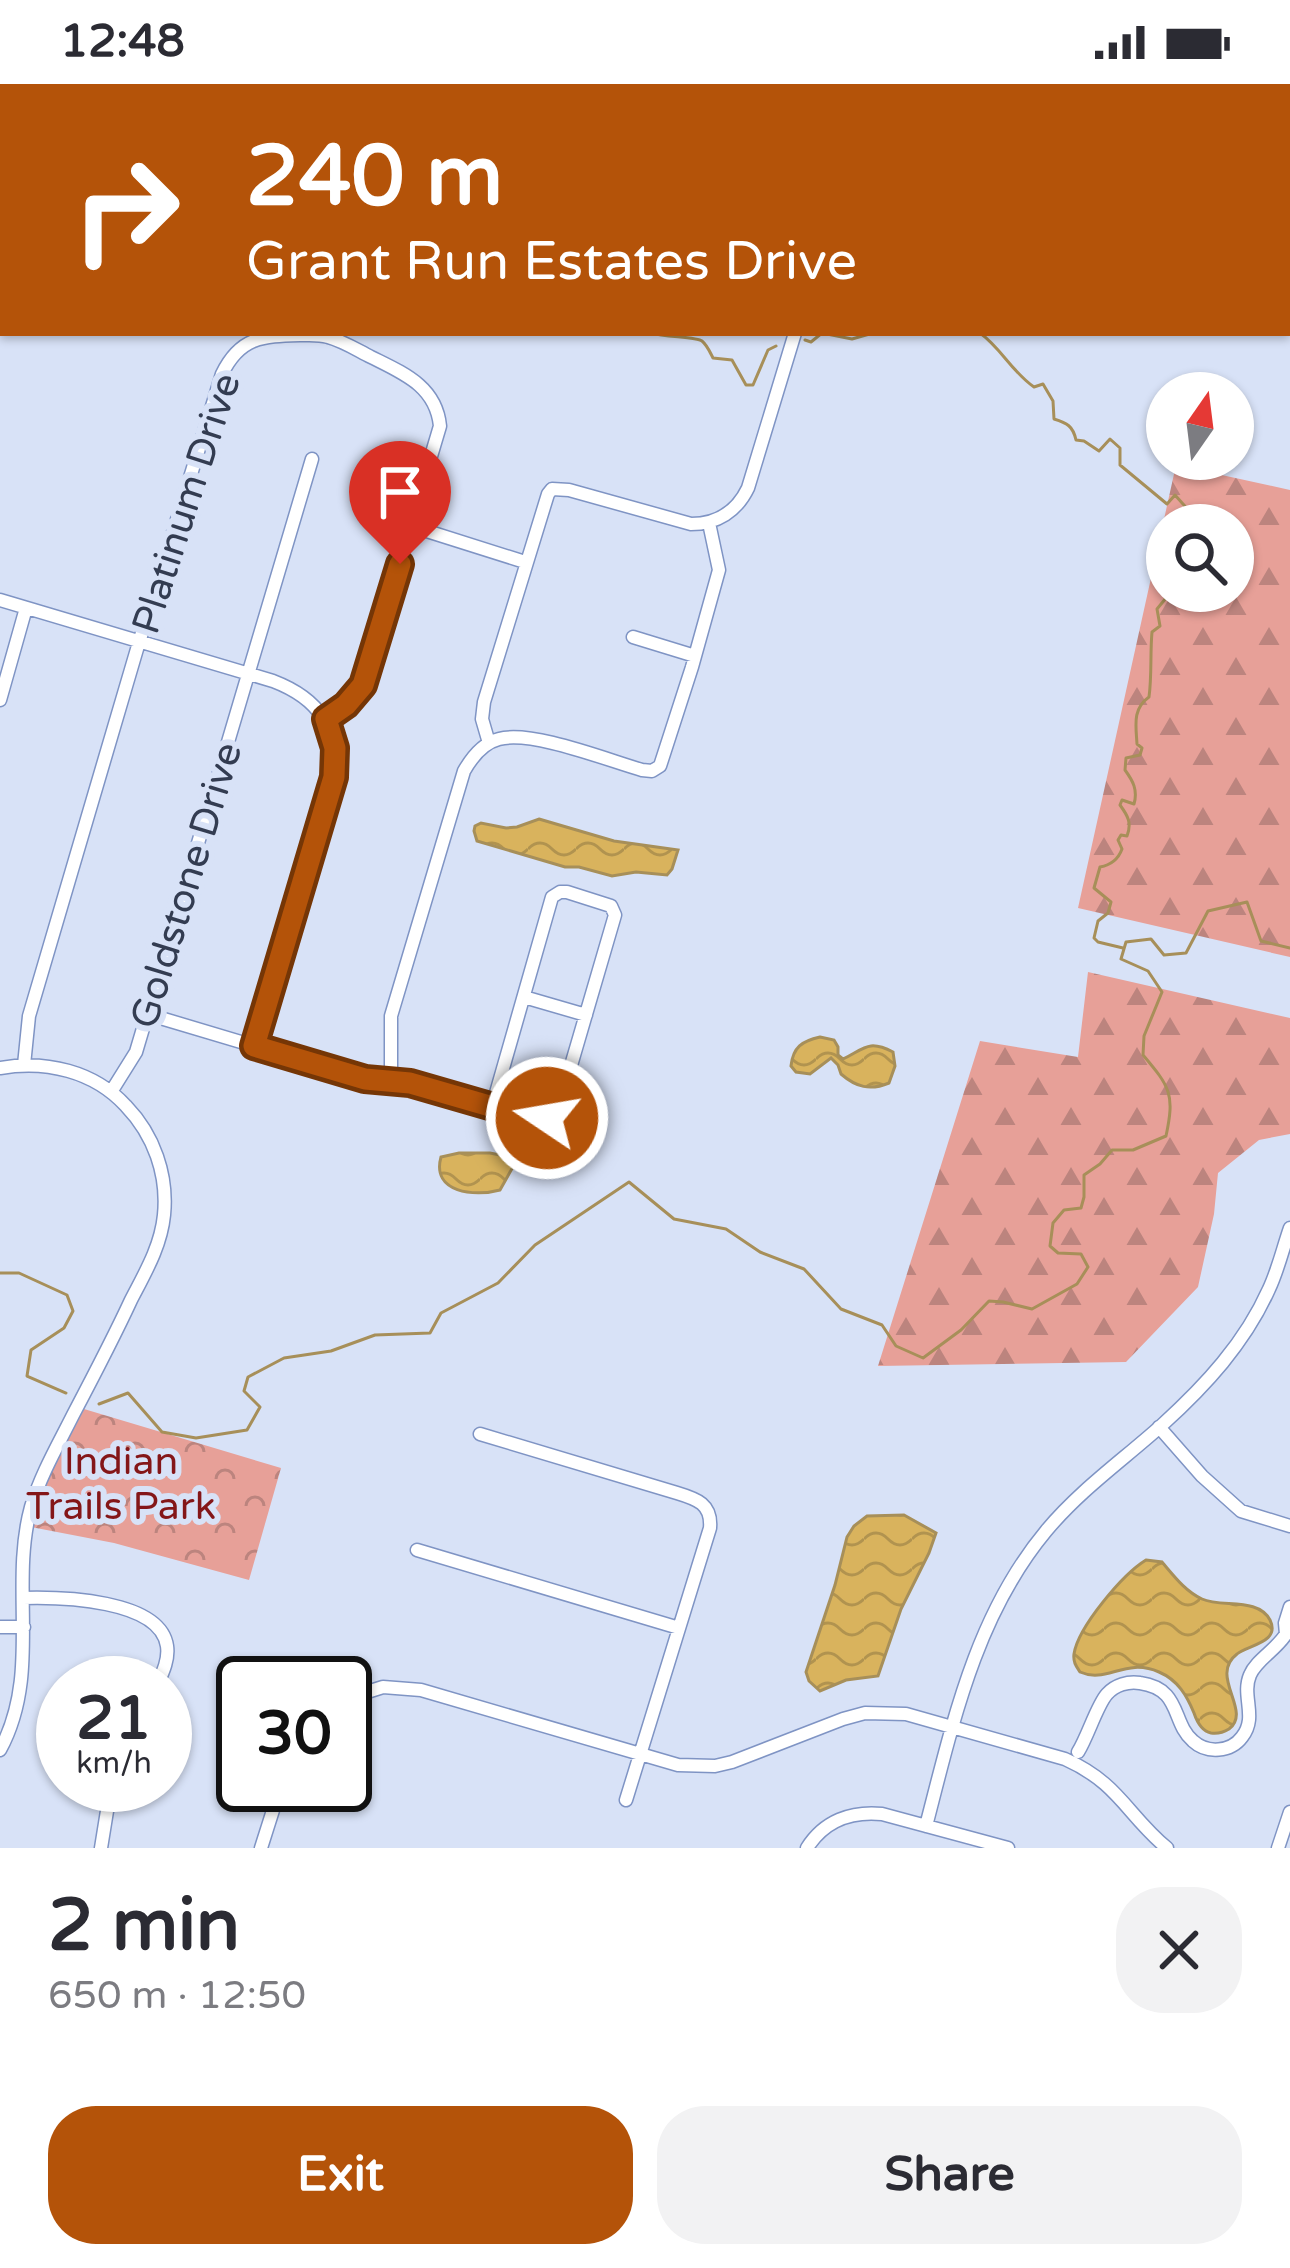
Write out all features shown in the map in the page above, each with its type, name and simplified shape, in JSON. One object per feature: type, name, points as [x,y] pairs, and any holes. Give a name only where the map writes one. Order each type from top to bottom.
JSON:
[{"type":"street","name":"Platinum Drive","points":[[25,1065],[29,1016],[222,374],[237,350],[268,336],[328,337],[403,373],[429,393],[438,412],[440,426],[363,685],[326,719]]},
{"type":"street","points":[[489,743],[482,719],[484,702],[544,502],[553,489],[691,524],[709,523],[734,508],[748,488],[794,336]]},
{"type":"street","name":"Goldstone Drive","points":[[111,1092],[136,1052],[312,459]]},
{"type":"street","points":[[391,1082],[391,1016],[464,771],[489,743],[516,736],[642,770],[657,769],[663,762],[719,570],[709,523]]},
{"type":"street","points":[[411,526],[525,562]]},
{"type":"street","points":[[0,600],[289,687],[326,719],[335,748],[334,777],[254,1046]]},
{"type":"street","points":[[0,700],[26,608]]},
{"type":"street","points":[[633,637],[695,656]]},
{"type":"street","points":[[147,1014],[365,1079],[410,1083],[492,1107],[540,1119],[553,1116],[615,915],[610,906],[560,892],[552,897],[492,1107]]},
{"type":"street","points":[[524,997],[586,1015]]},
{"type":"street","points":[[0,1068],[54,1067],[111,1092],[136,1118],[155,1149],[163,1180],[164,1218],[150,1262],[35,1495],[24,1548],[20,1694],[0,1750]]},
{"type":"street","points":[[926,1826],[978,1644],[1019,1567],[1072,1502],[1215,1374],[1270,1287],[1290,1228]]},
{"type":"street","points":[[1159,1427],[1240,1510],[1290,1526]]},
{"type":"street","points":[[479,1434],[700,1500],[710,1518],[626,1800]]},
{"type":"street","points":[[418,1550],[679,1628]]},
{"type":"street","points":[[23,1598],[84,1600],[148,1618],[163,1634],[166,1656]]},
{"type":"street","points":[[1078,1752],[1108,1692],[1132,1682],[1160,1690],[1173,1702],[1186,1733],[1204,1748],[1218,1750],[1241,1740],[1251,1709],[1248,1678],[1286,1634],[1290,1607]]},
{"type":"street","points":[[0,1627],[24,1627]]},
{"type":"street","points":[[372,1690],[422,1690],[678,1766],[715,1766],[843,1719],[905,1714],[1088,1769],[1167,1848]]},
{"type":"street","points":[[100,1848],[107,1812]]},
{"type":"street","points":[[261,1848],[272,1812]]},
{"type":"street","points":[[1279,1848],[1290,1812]]},
{"type":"street","points":[[807,1848],[829,1825],[855,1814],[882,1814],[1008,1848]]},
{"type":"green space","points":[[1173,480],[1244,480],[1290,490],[1290,957],[1078,908],[1146,601],[1146,612],[1254,612],[1254,504],[1167,504]]},
{"type":"green space","points":[[1088,972],[1290,1018],[1290,1134],[1259,1140],[1218,1173],[1198,1287],[1126,1362],[878,1366],[980,1041],[1078,1057]]},
{"type":"green space","name":"Indian Trails Park","points":[[84,1409],[281,1468],[249,1580],[114,1543],[31,1527],[46,1483]]},
{"type":"water","points":[[539,819],[614,841],[678,850],[667,875],[612,876],[477,841],[474,831],[481,823],[506,828]]},
{"type":"water","points":[[820,1037],[834,1040],[843,1059],[872,1046],[893,1052],[895,1066],[889,1083],[858,1085],[841,1074],[831,1058],[810,1074],[796,1072],[791,1066],[796,1050]]},
{"type":"water","points":[[459,1153],[510,1157],[514,1165],[500,1190],[457,1190],[442,1178],[440,1169],[441,1157]]},
{"type":"water","points":[[904,1515],[936,1533],[901,1609],[878,1676],[846,1680],[820,1691],[806,1672],[847,1537],[867,1516]]},
{"type":"water","points":[[1146,1560],[1162,1562],[1202,1599],[1257,1608],[1270,1620],[1271,1634],[1229,1663],[1228,1683],[1236,1713],[1227,1730],[1213,1733],[1202,1728],[1181,1689],[1159,1672],[1136,1667],[1090,1675],[1076,1666],[1077,1643],[1092,1616]]},
{"type":"waterway","points":[[673,336],[702,341],[713,358],[732,360],[746,385],[753,385],[768,350],[776,346]]},
{"type":"waterway","points":[[805,340],[811,342],[818,336]]},
{"type":"waterway","points":[[837,336],[862,336]]},
{"type":"waterway","points":[[983,336],[1026,381],[1034,387],[1043,384],[1053,401],[1054,419],[1069,426],[1076,440],[1099,451],[1110,439],[1120,448],[1120,465],[1167,504]]},
{"type":"waterway","points":[[1167,504],[1175,495],[1183,504]]},
{"type":"waterway","points":[[1123,948],[1094,938],[1098,921],[1108,913],[1111,902],[1094,888],[1100,867],[1116,859],[1122,849],[1118,840],[1127,836],[1128,820],[1120,805],[1122,800],[1134,804],[1135,794],[1125,770],[1126,758],[1140,755],[1142,748],[1137,744],[1136,718],[1149,697],[1152,632],[1160,626],[1158,612]]},
{"type":"waterway","points":[[99,1404],[128,1393],[162,1432],[196,1438],[247,1430],[260,1407],[244,1391],[248,1377],[284,1358],[331,1351],[375,1335],[430,1333],[441,1313],[498,1283],[535,1245],[629,1182],[674,1219],[726,1229],[760,1252],[804,1269],[841,1309],[882,1325],[896,1346],[923,1358],[961,1330],[989,1301],[1032,1309],[1077,1284],[1088,1267],[1081,1254],[1058,1253],[1050,1246],[1053,1223],[1064,1210],[1081,1208],[1084,1175],[1112,1150],[1133,1150],[1166,1136],[1168,1092],[1143,1055],[1144,1036],[1162,992],[1148,971],[1121,959],[1126,942],[1151,939],[1164,955],[1186,953],[1208,911],[1247,902],[1261,941],[1290,948]]},
{"type":"waterway","points":[[0,1273],[19,1273],[67,1295],[73,1311],[64,1328],[31,1350],[27,1376],[66,1393]]},
{"type":"route","points":[[400,564],[363,685],[326,719],[335,748],[334,777],[254,1046],[365,1079],[410,1083],[547,1118]]}]
